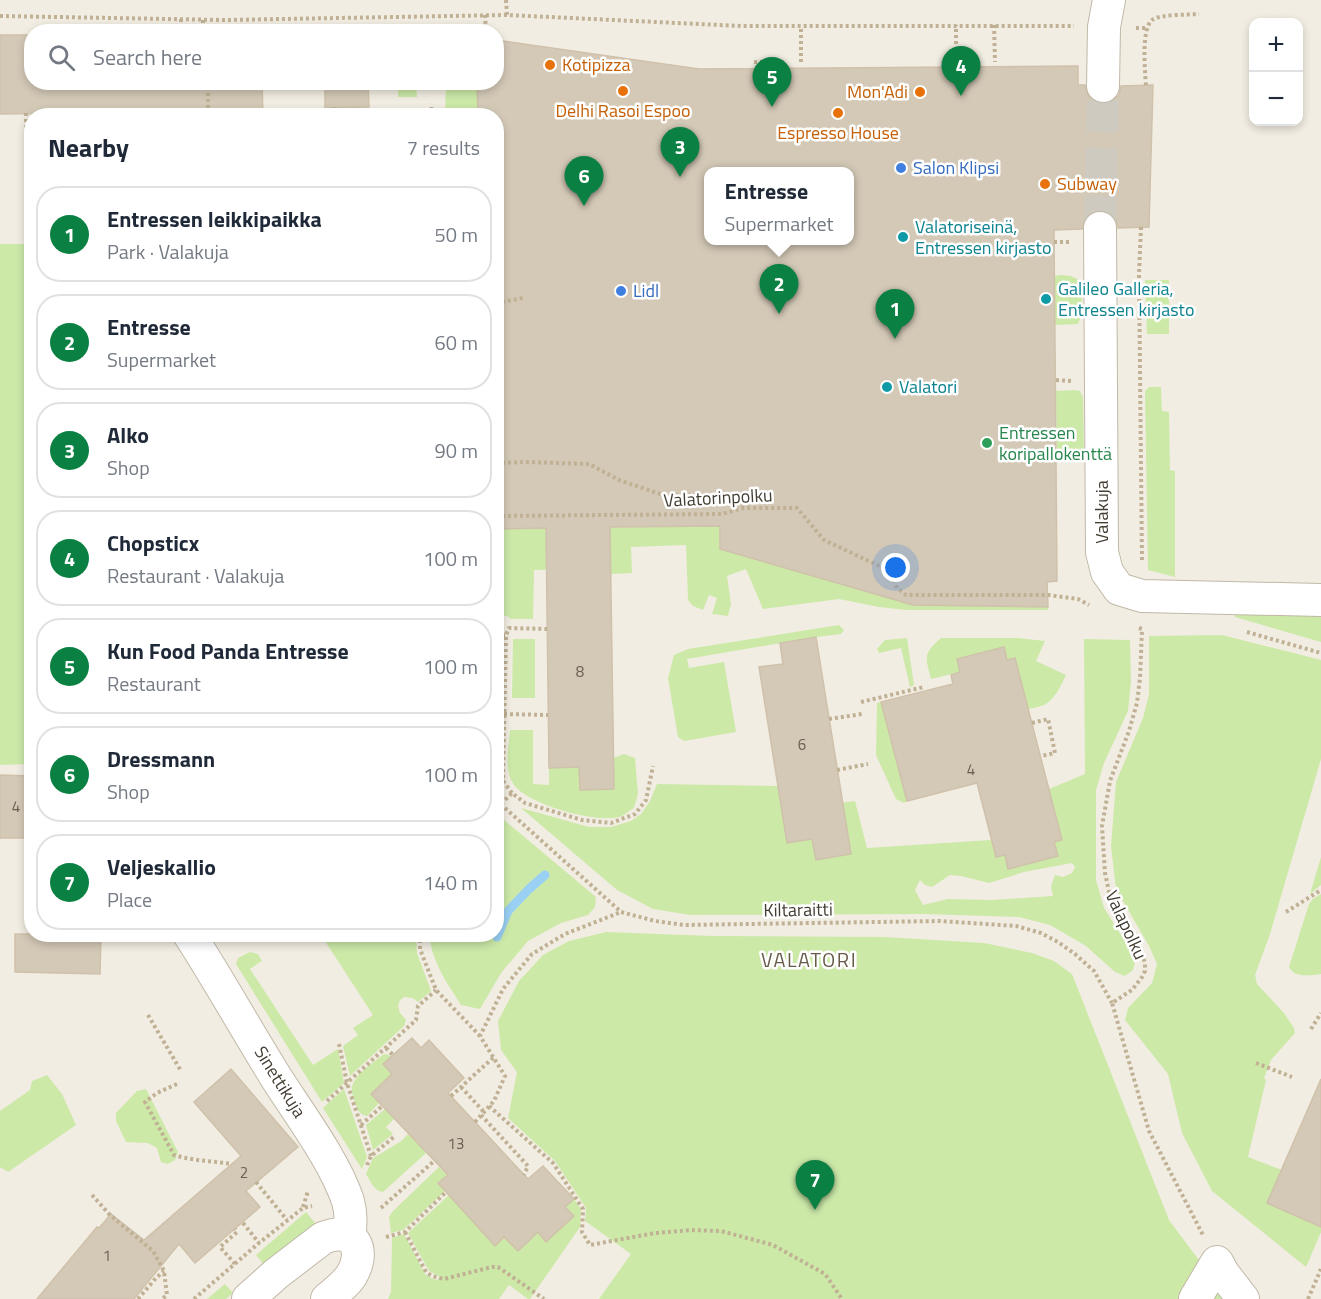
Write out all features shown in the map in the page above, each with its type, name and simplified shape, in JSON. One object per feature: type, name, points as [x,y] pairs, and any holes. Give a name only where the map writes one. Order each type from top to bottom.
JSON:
[{"type":"street","points":[[1102,86],[1106,13]]},
{"type":"street","name":"Valakuja","points":[[1100,228],[1102,552],[1107,572],[1119,589],[1142,596],[1321,600]]},
{"type":"street","name":"Sinettikuja","points":[[194,942],[250,1036],[330,1162],[348,1203],[350,1229],[362,1238],[355,1242],[358,1258],[351,1275],[327,1299]]},
{"type":"street","points":[[248,1299],[323,1238],[339,1234],[362,1238]]},
{"type":"street","points":[[1195,1299],[1217,1262]]},
{"type":"street","points":[[1217,1262],[1244,1299]]},
{"type":"path","points":[[507,0],[507,15]]},
{"type":"path","points":[[0,16],[203,20],[507,15],[741,26],[801,26],[1052,25],[1106,13],[1147,28]]},
{"type":"path","points":[[1146,86],[1145,43],[1147,28],[1152,20],[1198,14]]},
{"type":"path","points":[[485,15],[486,24]]},
{"type":"path","points":[[181,19],[181,24]]},
{"type":"path","points":[[956,25],[956,62]]},
{"type":"path","points":[[994,25],[995,62]]},
{"type":"path","points":[[801,26],[801,62]]},
{"type":"path","points":[[754,62],[772,62]]},
{"type":"path","points":[[208,90],[208,108]]},
{"type":"path","points":[[432,104],[432,108]]},
{"type":"path","name":"Valapolku","points":[[1112,1003],[1132,990],[1145,971],[1141,951],[1111,901],[1105,873],[1102,826],[1110,781],[1129,731],[1137,703],[1140,678],[1142,596],[1138,274],[1141,227]]},
{"type":"path","points":[[504,302],[523,298]]},
{"type":"path","points":[[504,463],[589,464],[619,480],[663,495],[711,495]]},
{"type":"path","name":"Valatorinpolku","points":[[504,516],[722,514],[743,508],[796,508],[824,540],[890,571],[897,588],[906,595],[1048,595]]},
{"type":"path","points":[[504,723],[506,634],[509,628],[547,629]]},
{"type":"path","points":[[1237,630],[1321,653]]},
{"type":"path","points":[[861,702],[924,687]]},
{"type":"path","points":[[504,714],[548,715]]},
{"type":"path","points":[[829,719],[862,714]]},
{"type":"path","points":[[1032,723],[1048,719],[1055,753],[1041,756]]},
{"type":"path","points":[[837,770],[868,764]]},
{"type":"path","points":[[504,782],[512,793],[525,803],[582,820],[611,823],[635,814],[646,800],[652,766]]},
{"type":"path","points":[[504,801],[512,793]]},
{"type":"path","name":"Kiltaraitti","points":[[504,807],[621,912],[655,921],[684,925],[940,921],[1016,926],[1041,933],[1074,954],[1094,971],[1112,1003]]},
{"type":"path","points":[[1286,912],[1321,890]]},
{"type":"path","points":[[480,1036],[503,989],[532,954],[565,934],[621,912]]},
{"type":"path","points":[[420,942],[420,949],[436,990],[480,1036],[505,1076],[494,1101],[475,1122]]},
{"type":"path","points":[[320,1107],[416,1020],[418,1006],[436,990]]},
{"type":"path","points":[[1112,1003],[1149,1131],[1217,1262]]},
{"type":"path","points":[[1311,1029],[1321,1013]]},
{"type":"path","points":[[148,1015],[181,1071]]},
{"type":"path","points":[[339,1044],[347,1083],[371,1156]]},
{"type":"path","points":[[386,1048],[393,1055]]},
{"type":"path","points":[[450,1096],[494,1057]]},
{"type":"path","points":[[1256,1063],[1292,1077]]},
{"type":"path","points":[[177,1084],[157,1093],[145,1102],[174,1155],[190,1160],[232,1164]]},
{"type":"path","points":[[460,1087],[528,1166],[524,1175]]},
{"type":"path","points":[[361,1125],[382,1106]]},
{"type":"path","points":[[489,1106],[553,1164],[583,1209],[582,1233],[591,1245],[655,1233],[691,1230],[722,1231],[773,1245],[825,1274],[842,1299]]},
{"type":"path","points":[[363,1174],[371,1156],[395,1136]]},
{"type":"path","points":[[381,1208],[434,1161]]},
{"type":"path","points":[[256,1182],[287,1220]]},
{"type":"path","points":[[362,1238],[405,1232],[446,1192]]},
{"type":"path","points":[[92,1195],[110,1215],[153,1251],[164,1271],[167,1295],[162,1299]]},
{"type":"path","points":[[243,1222],[259,1242]]},
{"type":"path","points":[[235,1229],[237,1232],[220,1247],[235,1264]]},
{"type":"path","points":[[405,1232],[426,1272],[432,1276],[444,1279],[498,1267],[544,1299]]},
{"type":"path","points":[[1308,1299],[1321,1269]]},
{"type":"path","points":[[138,1299],[164,1271]]},
{"type":"green space","points":[[398,90],[416,90],[417,97],[398,97]]},
{"type":"green space","points":[[446,90],[477,90],[478,108],[445,108]]},
{"type":"green space","points":[[0,244],[24,244],[24,764],[0,765]]},
{"type":"green space","points":[[1061,275],[1079,280],[1082,308],[1078,324],[1055,325],[1055,276]]},
{"type":"green space","points":[[1145,280],[1169,280],[1169,334],[1147,334]]},
{"type":"green space","points":[[1149,387],[1161,387],[1162,411],[1169,412],[1170,470],[1175,471],[1175,577],[1148,570],[1145,391]]},
{"type":"green space","points":[[1056,391],[1080,391],[1083,397],[1084,459],[1057,459]]},
{"type":"green space","points":[[720,526],[720,549],[913,605],[1048,607],[1048,610],[906,610],[839,599],[763,609],[746,569],[727,576],[731,604],[728,616],[712,614],[717,598],[709,595],[703,610],[693,606],[688,600],[686,545],[631,547],[632,573],[611,574],[610,548],[573,548],[573,569],[534,570],[533,619],[511,619],[504,616],[504,529]]},
{"type":"green space","points":[[1321,612],[1321,642],[1235,617],[1235,613]]},
{"type":"green space","points":[[839,625],[844,630],[841,634],[687,659],[689,668],[724,662],[736,732],[684,741],[678,737],[668,678],[674,655],[688,649]]},
{"type":"green space","points":[[1222,635],[1321,660],[1321,759],[1270,934],[1255,975],[1257,984],[1284,1013],[1295,1033],[1271,1060],[1264,1078],[1266,1080],[1248,1157],[1282,1170],[1268,1203],[1321,1227],[1306,1267],[1212,1191],[1182,1133],[1168,1074],[1125,1020],[1128,1008],[1152,983],[1157,964],[1116,889],[1111,846],[1116,782],[1143,718],[1149,694],[1149,636]]},
{"type":"green space","points":[[907,638],[914,685],[910,687],[901,648],[879,653],[877,649],[885,640]]},
{"type":"green space","points":[[941,638],[1018,638],[1045,641],[1036,661],[1066,675],[1057,692],[1048,702],[1028,709],[1015,658],[1007,660],[1004,647],[957,659],[960,672],[931,679],[927,656]]},
{"type":"green space","points":[[513,639],[535,639],[535,698],[512,698]]},
{"type":"green space","points":[[1084,639],[1130,640],[1131,682],[1128,711],[1104,763],[1096,790],[1096,880],[1104,908],[1130,949],[1135,962],[1133,970],[1125,976],[1115,972],[1086,946],[1050,925],[1019,917],[924,914],[690,915],[653,909],[617,890],[521,808],[589,827],[611,827],[631,821],[641,814],[650,801],[657,784],[778,786],[787,842],[812,839],[816,860],[851,854],[840,803],[855,801],[867,848],[991,840],[996,857],[1005,855],[1008,868],[1057,855],[1054,842],[1062,840],[1049,789],[1085,774]],"holes":[[[1072,863],[1075,867],[1072,873],[1063,877],[1055,875],[1051,886],[1053,896],[991,900],[948,899],[923,905],[915,890],[920,880],[932,887],[950,875],[989,883],[1024,872]]]},
{"type":"green space","points":[[881,702],[907,801],[904,803],[896,799],[876,755],[877,703]]},
{"type":"green space","points":[[510,730],[533,730],[533,784],[549,785],[549,768],[579,767],[580,790],[613,789],[613,758],[624,754],[635,758],[638,794],[634,808],[622,816],[598,818],[565,811],[534,800],[514,785],[511,779],[508,758]]},
{"type":"green space","points":[[504,820],[596,897],[595,907],[588,915],[561,923],[528,941],[501,973],[480,1009],[461,1005],[437,964],[430,942],[504,942]]},
{"type":"green space","points":[[1321,857],[1321,885],[1310,894]]},
{"type":"green space","points":[[1321,894],[1321,974],[1299,975],[1289,967],[1309,904]]},
{"type":"green space","points":[[606,932],[712,936],[885,937],[984,943],[1032,953],[1054,961],[1072,974],[1169,1220],[1228,1299],[599,1299],[631,1254],[585,1221],[586,1208],[555,1161],[508,1118],[517,1072],[501,1050],[498,1021],[519,981],[543,955],[569,941]]},
{"type":"green space","points":[[326,942],[416,942],[417,953],[431,991],[418,1002],[413,998],[404,997],[400,1000],[398,1006],[400,1013],[406,1020],[404,1026],[350,1076],[343,1046],[358,1035],[353,1028],[373,1015]]},
{"type":"green space","points":[[250,952],[258,954],[262,961],[250,969],[313,1065],[338,1049],[344,1083],[322,1102],[236,964],[238,958]]},
{"type":"green space","points":[[384,1054],[391,1057],[392,1074],[371,1094],[379,1103],[367,1116],[360,1113],[352,1087],[358,1076]]},
{"type":"green space","points":[[47,1075],[62,1094],[76,1125],[8,1172],[0,1167],[0,1111],[30,1090],[32,1081]]},
{"type":"green space","points":[[146,1089],[178,1152],[175,1160],[168,1164],[161,1162],[157,1148],[148,1143],[126,1142],[116,1121],[116,1113],[137,1091]]},
{"type":"green space","points":[[344,1089],[367,1157],[362,1169],[323,1108]]},
{"type":"green space","points":[[385,1109],[394,1119],[386,1127],[393,1134],[373,1150],[366,1125]]},
{"type":"green space","points":[[409,1133],[426,1153],[383,1192],[377,1190],[366,1174],[373,1158],[400,1142]]},
{"type":"green space","points":[[439,1167],[447,1175],[438,1183],[445,1191],[403,1230],[391,1233],[389,1217],[393,1211]]},
{"type":"green space","points":[[449,1195],[495,1245],[504,1237],[518,1251],[538,1232],[546,1242],[565,1207],[574,1199],[581,1209],[580,1227],[530,1299],[509,1285],[499,1299],[388,1299],[391,1292],[392,1238],[404,1234],[425,1274],[437,1280],[440,1277],[429,1271],[408,1233]]},
{"type":"green space","points":[[306,1212],[315,1223],[265,1266],[256,1255]]},
{"type":"green space","points":[[225,1284],[233,1293],[226,1299],[207,1299]]},
{"type":"building","points":[[0,35],[24,35],[24,90],[262,90],[263,108],[24,108],[24,114],[0,114]]},
{"type":"building","points":[[504,41],[699,69],[1078,66],[1078,85],[1085,85],[1093,101],[1102,104],[1112,101],[1119,95],[1121,86],[1153,85],[1149,227],[1118,228],[1116,219],[1109,213],[1099,210],[1091,212],[1085,219],[1082,229],[1054,230],[1057,581],[1047,582],[1048,607],[913,605],[720,549],[720,526],[610,527],[614,789],[580,790],[579,767],[549,768],[546,528],[504,529],[504,108],[478,108],[477,90],[504,90]]},
{"type":"building","points":[[325,90],[368,90],[369,107],[325,108]]},
{"type":"building","points":[[816,637],[851,854],[816,860],[812,839],[787,843],[759,667],[783,664],[780,643]]},
{"type":"building","points":[[1004,647],[1007,660],[1015,658],[1062,840],[1054,842],[1058,856],[1008,869],[1005,855],[996,857],[977,783],[907,801],[881,702],[953,684],[951,675],[960,672],[957,659]]},
{"type":"building","points":[[0,775],[24,776],[24,838],[0,838]]},
{"type":"building","points":[[15,934],[24,934],[24,942],[101,942],[100,974],[15,972]]},
{"type":"building","points":[[412,1038],[421,1048],[429,1040],[464,1078],[448,1093],[528,1179],[543,1166],[574,1199],[565,1207],[574,1216],[546,1242],[538,1232],[518,1251],[504,1237],[495,1246],[438,1183],[448,1175],[371,1094],[392,1074],[383,1064]]},
{"type":"building","points":[[231,1069],[298,1147],[246,1191],[260,1207],[195,1263],[179,1244],[134,1299],[37,1299],[97,1227],[99,1228],[111,1214],[144,1240],[241,1156],[194,1102]]},
{"type":"building","points":[[1321,1079],[1321,1227],[1267,1203]]},
{"type":"waterway","points":[[504,920],[508,911],[545,875]]},
{"type":"tunnel","points":[[1100,228],[1103,86]]},
{"type":"place","name":"Kotipizza","points":[[550,65]]},
{"type":"place","name":"Delhi Rasoi Espoo","points":[[623,91]]},
{"type":"place","name":"Mon'Adi","points":[[920,92]]},
{"type":"place","name":"Chopsticx","points":[[961,96]]},
{"type":"place","name":"Kun Food Panda Entresse","points":[[772,107]]},
{"type":"place","name":"Espresso House","points":[[838,113]]},
{"type":"place","name":"Salon Klipsi","points":[[901,168]]},
{"type":"place","name":"Alko","points":[[680,177]]},
{"type":"place","name":"Subway","points":[[1045,184]]},
{"type":"place","name":"Dressmann","points":[[584,206]]},
{"type":"place","name":"Valatoriseinä, Entressen kirjasto","points":[[903,237]]},
{"type":"place","name":"Lidl","points":[[621,291]]},
{"type":"place","name":"Galileo Galleria, Entressen kirjasto","points":[[1046,299]]},
{"type":"place","name":"Entresse","points":[[779,314]]},
{"type":"place","name":"Entressen leikkipaikka","points":[[895,339]]},
{"type":"place","name":"Valatori","points":[[887,387]]},
{"type":"place","name":"Entressen koripallokenttä","points":[[987,443]]},
{"type":"place","name":"Veljeskallio","points":[[815,1210]]},
{"type":"district","name":"VALATORI","points":[[809,960]]}]
